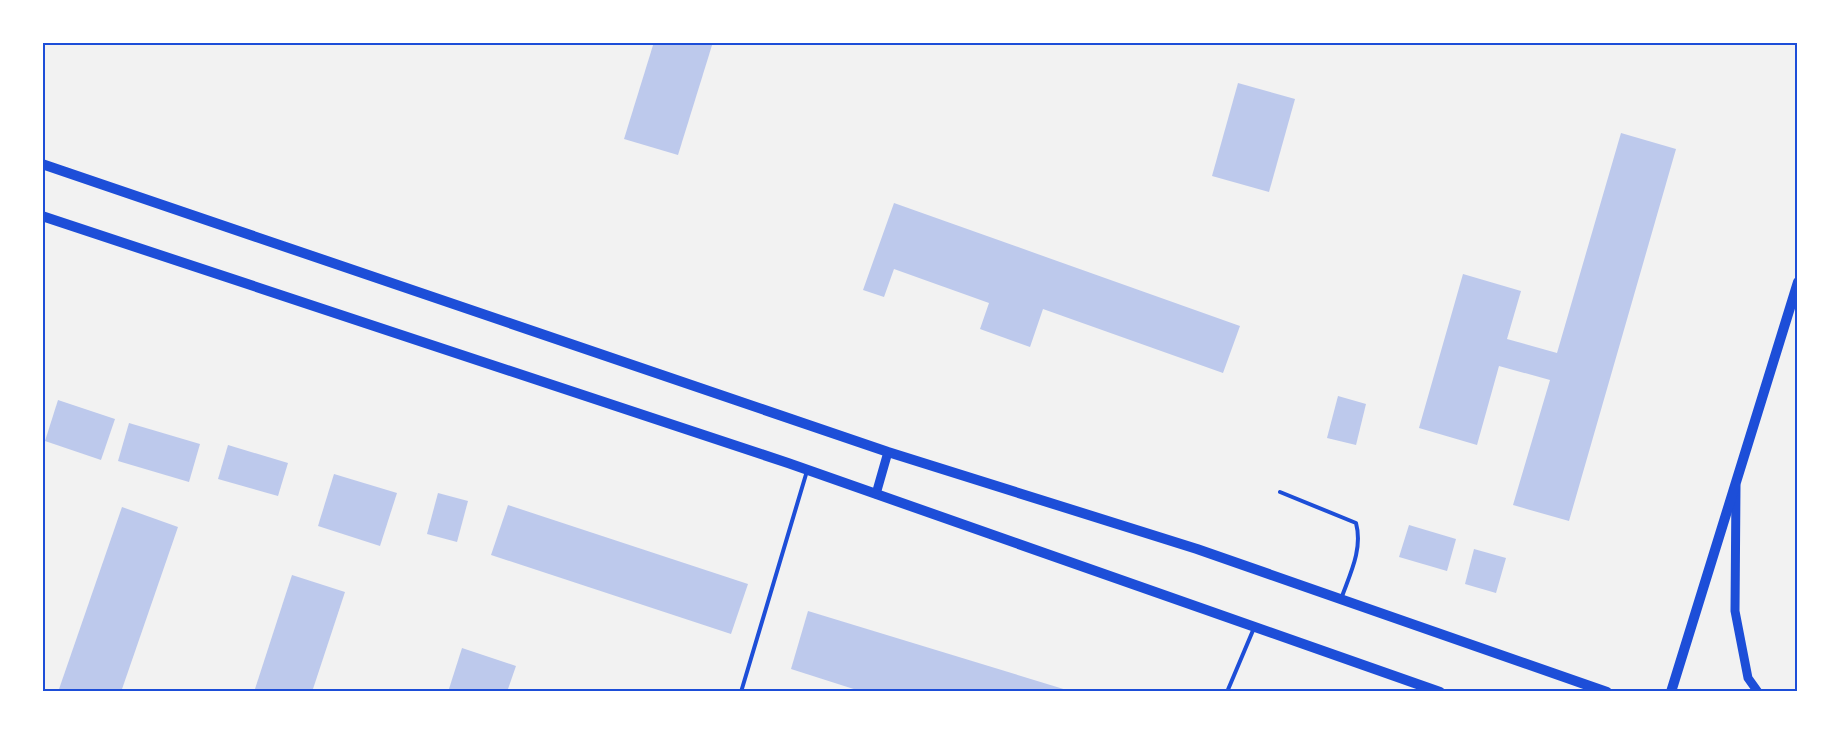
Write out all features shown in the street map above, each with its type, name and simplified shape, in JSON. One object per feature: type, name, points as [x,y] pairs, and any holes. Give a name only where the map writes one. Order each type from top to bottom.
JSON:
[{"type":"main road","points":[[42,164],[888,452],[1197,549],[1607,692]]},
{"type":"main road","points":[[42,216],[808,470],[1440,692]]},
{"type":"main road","points":[[1672,692],[1798,282]]},
{"type":"street","points":[[876,494],[888,452]]},
{"type":"street","points":[[1736,481],[1735,611],[1748,678],[1758,692]]},
{"type":"lane","points":[[741,692],[808,470]]},
{"type":"lane","points":[[1280,492],[1356,522],[1360,536],[1356,559],[1341,599]]},
{"type":"lane","points":[[1227,692],[1254,626]]},
{"type":"building","points":[[654,42],[713,42],[678,155],[624,139]]},
{"type":"building","points":[[1238,83],[1295,99],[1269,192],[1212,176]]},
{"type":"building","points":[[1621,133],[1676,149],[1569,521],[1513,505],[1550,380],[1499,366],[1477,445],[1419,428],[1463,274],[1521,291],[1507,339],[1557,353]]},
{"type":"building","points":[[894,203],[1240,326],[1223,373],[1043,309],[1030,347],[980,329],[989,303],[894,269],[884,297],[863,290]]},
{"type":"building","points":[[1338,396],[1366,404],[1356,445],[1327,438]]},
{"type":"building","points":[[58,400],[115,419],[101,460],[45,441]]},
{"type":"building","points":[[129,423],[200,444],[189,482],[118,461]]},
{"type":"building","points":[[228,445],[288,463],[278,496],[218,479]]},
{"type":"building","points":[[334,474],[397,493],[380,546],[318,526]]},
{"type":"building","points":[[438,493],[468,501],[457,542],[427,534]]},
{"type":"building","points":[[508,505],[748,584],[731,634],[491,555]]},
{"type":"building","points":[[122,507],[178,527],[121,692],[58,692]]},
{"type":"building","points":[[1409,525],[1456,539],[1447,571],[1399,557]]},
{"type":"building","points":[[1474,549],[1506,558],[1496,593],[1465,584]]},
{"type":"building","points":[[292,575],[345,592],[312,692],[254,692]]},
{"type":"building","points":[[808,611],[1070,692],[863,692],[791,669]]},
{"type":"building","points":[[462,648],[516,666],[507,692],[448,692]]}]
